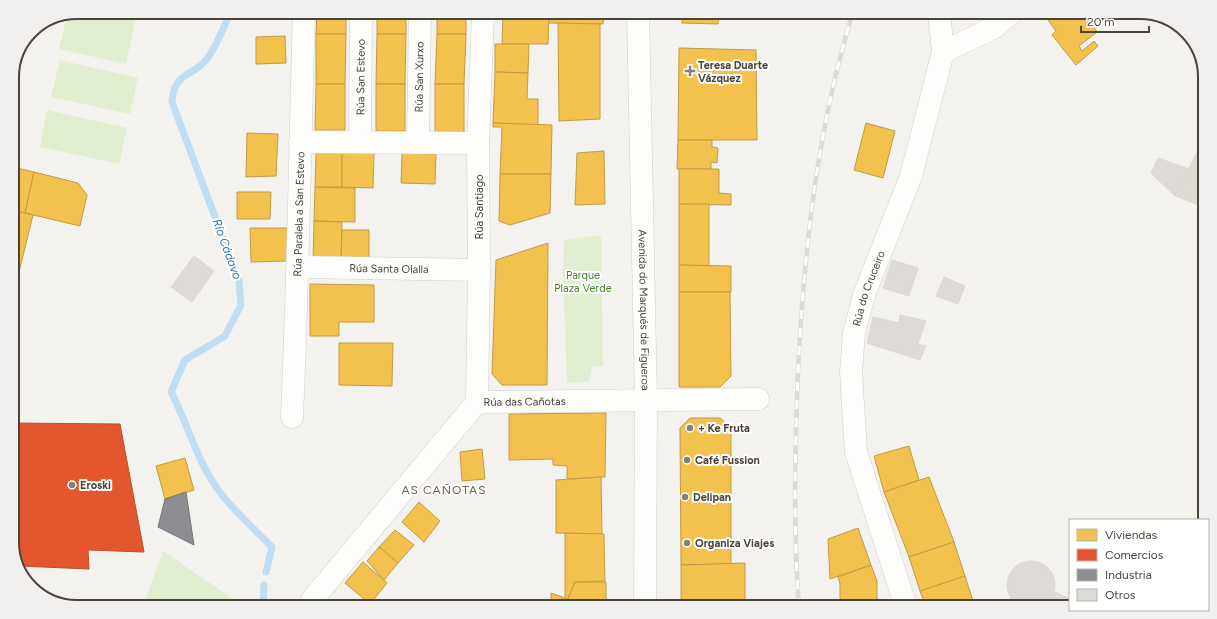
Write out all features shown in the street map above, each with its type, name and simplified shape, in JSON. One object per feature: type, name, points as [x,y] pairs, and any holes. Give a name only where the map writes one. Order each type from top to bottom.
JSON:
[{"type":"street","name":"Rúa Paralela a San Estevo","points":[[292,417],[299,267],[300,142],[304,19]]},
{"type":"street","name":"Rúa San Estevo","points":[[360,141],[361,19]]},
{"type":"street","name":"Rúa San Xurxo","points":[[418,142],[420,19]]},
{"type":"street","name":"Rúa Santiago","points":[[477,402],[479,270],[478,143],[483,19]]},
{"type":"street","name":"Avenida do Marqués de Figueroa","points":[[638,19],[646,399],[645,600]]},
{"type":"street","points":[[940,19],[943,52],[995,27],[1004,19]]},
{"type":"street","name":"Rúa do Cruceiro","points":[[904,600],[856,452],[851,372],[854,334],[864,295],[911,176],[943,52]]},
{"type":"street","points":[[300,142],[360,141],[478,143]]},
{"type":"street","name":"Rúa Santa Olalla","points":[[299,267],[479,270]]},
{"type":"street","name":"Rúa das Cañotas","points":[[319,600],[477,402],[758,399]]},
{"type":"green space","points":[[136,19],[126,64],[59,49],[66,20]]},
{"type":"green space","points":[[60,60],[138,78],[130,114],[51,97]]},
{"type":"green space","points":[[47,110],[127,128],[119,164],[40,147]]},
{"type":"green space","name":"Parque Plaza Verde","points":[[601,235],[603,366],[592,366],[589,382],[567,383],[563,270],[564,240]]},
{"type":"green space","points":[[163,551],[235,600],[146,600]]},
{"type":"building: Viviendas","points":[[317,19],[346,19],[346,34],[316,34]]},
{"type":"building: Viviendas","points":[[377,19],[406,19],[406,34],[377,34]]},
{"type":"building: Viviendas","points":[[437,19],[466,19],[466,34],[437,34]]},
{"type":"building: Viviendas","points":[[503,19],[549,19],[548,44],[502,44]]},
{"type":"building: Viviendas","points":[[549,19],[603,19],[603,24],[549,23]]},
{"type":"building: Viviendas","points":[[682,19],[718,19],[718,24],[682,23]]},
{"type":"building: Viviendas","points":[[1047,19],[1096,19],[1091,23],[1097,32],[1079,46],[1082,51],[1094,41],[1098,46],[1076,65],[1052,35],[1056,31]]},
{"type":"building: Viviendas","points":[[558,23],[600,24],[600,119],[559,121]]},
{"type":"building: Viviendas","points":[[316,34],[346,34],[345,84],[316,84]]},
{"type":"building: Viviendas","points":[[377,34],[406,34],[405,84],[376,84]]},
{"type":"building: Viviendas","points":[[437,34],[466,34],[464,84],[435,84]]},
{"type":"building: Viviendas","points":[[285,36],[286,63],[256,64],[256,37]]},
{"type":"building: Viviendas","points":[[495,44],[529,44],[528,73],[495,72]]},
{"type":"building: Viviendas","points":[[679,48],[756,50],[757,140],[678,140]]},
{"type":"building: Viviendas","points":[[495,72],[528,73],[527,99],[538,99],[538,125],[493,123]]},
{"type":"building: Viviendas","points":[[316,84],[345,84],[345,130],[315,130]]},
{"type":"building: Viviendas","points":[[376,84],[405,84],[405,131],[376,131]]},
{"type":"building: Viviendas","points":[[435,84],[464,84],[464,132],[435,132]]},
{"type":"building: Viviendas","points":[[493,123],[552,125],[551,174],[500,174],[502,127],[493,127]]},
{"type":"building: Viviendas","points":[[866,123],[895,131],[883,178],[854,170]]},
{"type":"building: Viviendas","points":[[247,133],[278,134],[276,176],[246,177]]},
{"type":"building: Viviendas","points":[[678,140],[712,140],[712,147],[718,148],[717,163],[711,162],[711,169],[677,169]]},
{"type":"building: Viviendas","points":[[604,151],[605,204],[575,205],[577,153]]},
{"type":"building: Viviendas","points":[[316,153],[342,153],[342,187],[315,187]]},
{"type":"building: Viviendas","points":[[342,153],[374,153],[373,188],[342,187]]},
{"type":"building: Viviendas","points":[[402,153],[436,154],[435,184],[401,183]]},
{"type":"building: Viviendas","points":[[19,169],[34,172],[25,213],[19,212]]},
{"type":"building: Viviendas","points":[[679,169],[719,169],[719,193],[731,194],[731,205],[679,204]]},
{"type":"building: Viviendas","points":[[34,172],[78,183],[87,195],[80,226],[25,213]]},
{"type":"building: Viviendas","points":[[500,174],[551,174],[550,213],[510,225],[499,221]]},
{"type":"building: Viviendas","points":[[315,187],[355,188],[355,222],[314,221]]},
{"type":"building: Viviendas","points":[[237,192],[271,192],[270,219],[237,219]]},
{"type":"building: Viviendas","points":[[679,204],[709,204],[709,266],[679,265]]},
{"type":"building: Viviendas","points":[[19,212],[33,215],[19,272]]},
{"type":"building: Viviendas","points":[[314,221],[342,222],[341,261],[313,261]]},
{"type":"building: Viviendas","points":[[250,228],[289,228],[289,261],[251,262]]},
{"type":"building: Viviendas","points":[[342,230],[369,230],[369,260],[341,261]]},
{"type":"building: Viviendas","points":[[548,243],[547,385],[502,385],[492,374],[496,260]]},
{"type":"building: Viviendas","points":[[679,265],[731,266],[731,292],[679,292]]},
{"type":"building: Viviendas","points":[[310,284],[374,285],[374,322],[339,322],[339,336],[310,336]]},
{"type":"building: Viviendas","points":[[679,292],[730,292],[731,376],[720,387],[679,387]]},
{"type":"building: Viviendas","points":[[339,343],[393,343],[392,386],[339,385]]},
{"type":"building: Viviendas","points":[[606,413],[605,477],[567,479],[567,466],[553,465],[553,459],[509,460],[509,414]]},
{"type":"building: Viviendas","points":[[690,418],[720,418],[731,428],[731,564],[681,565],[680,428]]},
{"type":"building: Viviendas","points":[[909,446],[919,480],[884,492],[874,456]]},
{"type":"building: Viviendas","points":[[482,449],[485,479],[462,481],[460,452]]},
{"type":"building: Viviendas","points":[[185,458],[194,490],[165,499],[156,466]]},
{"type":"building: Viviendas","points":[[601,477],[602,534],[556,533],[556,480]]},
{"type":"building: Viviendas","points":[[929,477],[954,542],[909,557],[884,492]]},
{"type":"building: Viviendas","points":[[419,502],[440,521],[424,542],[402,522]]},
{"type":"building: Viviendas","points":[[858,528],[871,565],[830,579],[828,539]]},
{"type":"building: Viviendas","points":[[395,530],[414,545],[398,563],[379,547]]},
{"type":"building: Viviendas","points":[[565,533],[604,534],[605,581],[575,582],[568,599],[565,598]]},
{"type":"building: Viviendas","points":[[954,542],[965,576],[920,591],[909,557]]},
{"type":"building: Viviendas","points":[[379,547],[398,563],[384,580],[367,561]]},
{"type":"building: Viviendas","points":[[363,562],[387,583],[373,600],[365,600],[345,583]]},
{"type":"building: Viviendas","points":[[745,563],[745,600],[681,600],[681,565]]},
{"type":"building: Viviendas","points":[[871,565],[877,581],[877,599],[841,600],[838,577]]},
{"type":"building: Viviendas","points":[[965,576],[973,600],[923,600],[920,591]]},
{"type":"building: Viviendas","points":[[575,582],[606,582],[606,600],[551,600],[551,593],[568,599]]},
{"type":"building: Comercios","name":"Eroski","points":[[19,423],[120,424],[144,552],[88,550],[89,569],[24,566],[19,546]]},
{"type":"building: Industria","points":[[186,492],[194,545],[158,527],[165,499]]},
{"type":"building: Otros","points":[[1198,150],[1198,205],[1175,196]]},
{"type":"building: Otros","points":[[1158,158],[1189,169],[1175,196],[1151,173]]},
{"type":"building: Otros","points":[[194,256],[214,271],[192,302],[171,287]]},
{"type":"building: Otros","points":[[892,260],[918,268],[909,296],[883,288]]},
{"type":"building: Otros","points":[[944,277],[965,286],[958,304],[936,296]]},
{"type":"building: Otros","points":[[900,315],[926,321],[918,344],[926,346],[920,360],[867,343],[873,317],[899,323]]},
{"type":"building: Otros","points":[[1031,561],[1040,563],[1048,568],[1054,580],[1054,590],[1050,600],[1012,600],[1009,594],[1007,585],[1009,576],[1014,568],[1022,563]]},
{"type":"building: Otros","points":[[1055,592],[1069,599],[1069,600],[1053,600],[1051,599]]},
{"type":"waterway","name":"Río Cádavo","points":[[228,19],[217,43],[207,59],[180,80],[176,85],[173,92],[172,102],[239,281],[241,305],[225,336],[185,360],[171,392],[211,480],[232,506],[272,547],[266,572]]},
{"type":"waterway","name":"Río Cádavo","points":[[263,600],[264,585]]},
{"type":"railway","points":[[799,600],[795,519],[795,460],[798,372],[804,281],[814,190],[821,145],[830,100],[851,19]]},
{"type":"place","name":"Teresa Duarte Vázquez","points":[[690,71]]},
{"type":"place","name":"+ Ke Fruta","points":[[690,428]]},
{"type":"place","name":"Café Fussion","points":[[687,460]]},
{"type":"place","name":"Eroski","points":[[72,485]]},
{"type":"place","name":"Delipan","points":[[685,497]]},
{"type":"place","name":"Organiza Viajes","points":[[687,543]]},
{"type":"district","name":"AS CAÑOTAS","points":[[444,490]]}]
